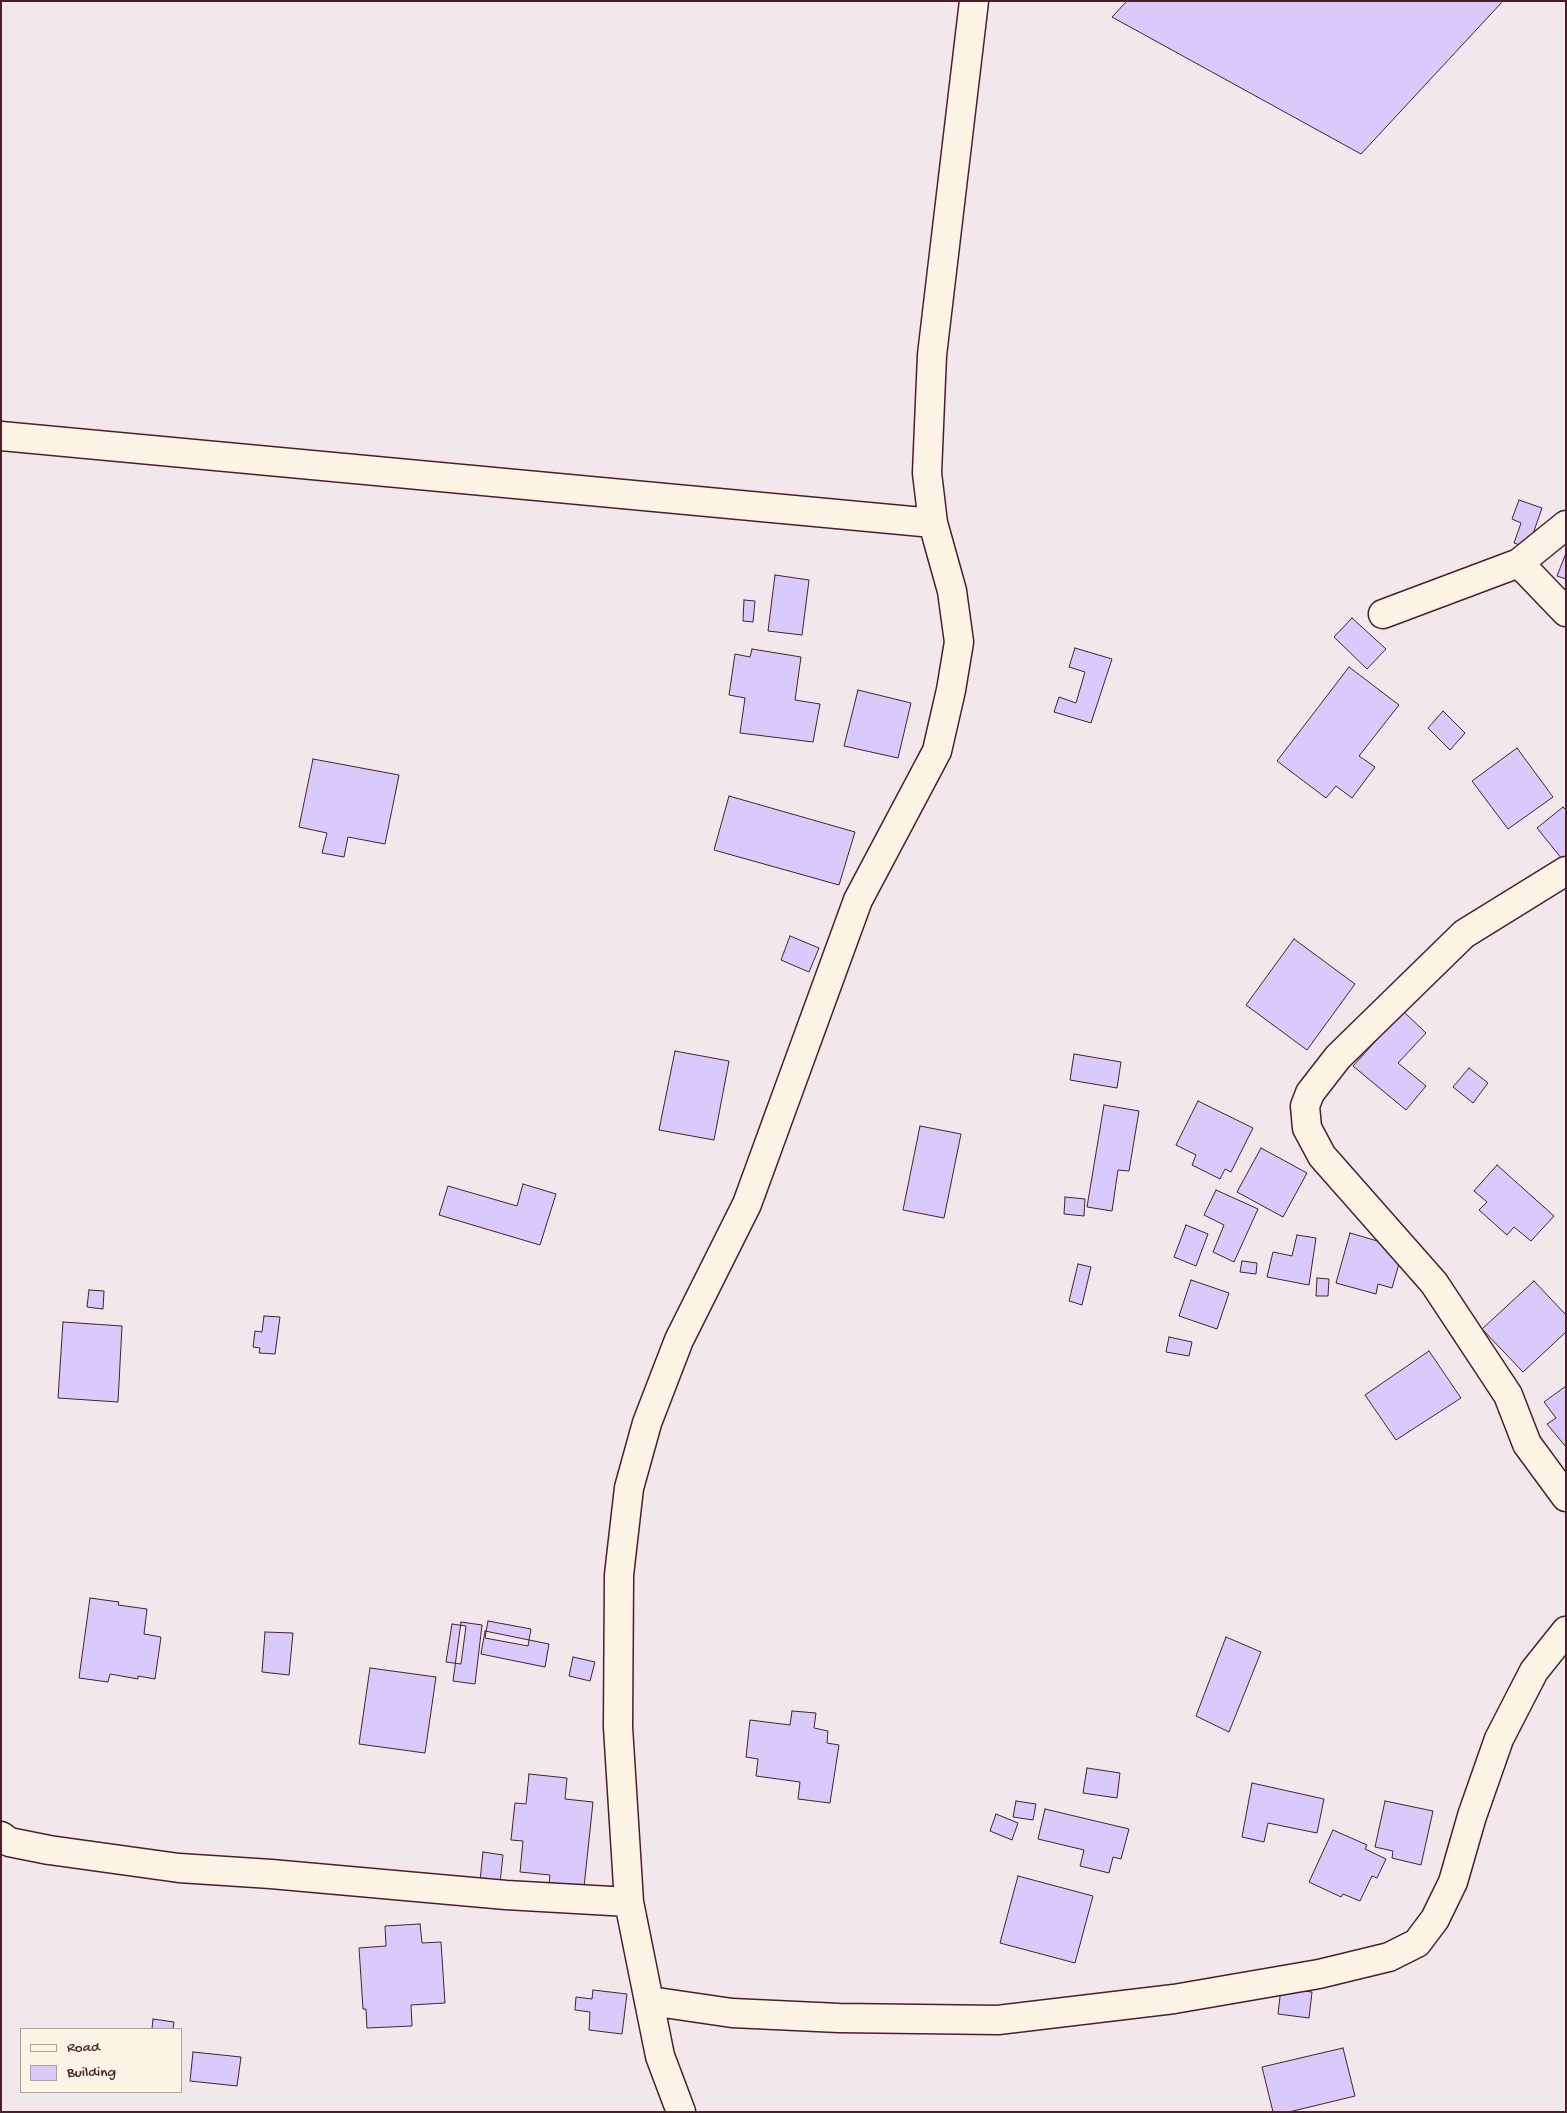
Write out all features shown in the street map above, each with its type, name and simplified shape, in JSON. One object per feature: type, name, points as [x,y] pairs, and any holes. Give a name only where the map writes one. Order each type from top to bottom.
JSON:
[{"type":"street","points":[[681,2112],[660,2056],[628,1902],[618,1718],[619,1574],[629,1488],[654,1405],[679,1340],[747,1204],[858,900],[937,751],[951,690],[959,642],[952,591],[933,523],[927,472],[932,355],[974,1]]},
{"type":"street","points":[[1,436],[933,523]]},
{"type":"street","points":[[1383,614],[1519,563],[1566,525]]},
{"type":"street","points":[[1519,563],[1566,612]]},
{"type":"street","points":[[1566,871],[1464,934],[1338,1057],[1310,1093],[1305,1106],[1307,1128],[1322,1156],[1434,1283],[1508,1395],[1527,1444],[1566,1498]]},
{"type":"street","points":[[650,2001],[732,2013],[839,2018],[998,2020],[1174,1999],[1319,1974],[1389,1958],[1417,1943],[1435,1919],[1453,1882],[1472,1816],[1500,1739],[1534,1671],[1566,1632]]},
{"type":"street","points":[[1,1836],[10,1842],[49,1850],[179,1868],[271,1874],[506,1895],[628,1902]]},
{"type":"building","points":[[1127,1],[1503,1],[1361,154],[1112,17]]},
{"type":"building","points":[[1519,500],[1542,508],[1528,548],[1514,543],[1521,523],[1512,519]]},
{"type":"building","points":[[1566,553],[1566,579],[1557,576]]},
{"type":"building","points":[[775,575],[809,580],[802,635],[768,631]]},
{"type":"building","points":[[744,600],[755,601],[753,622],[743,621]]},
{"type":"building","points":[[1352,618],[1386,649],[1367,669],[1334,637]]},
{"type":"building","points":[[1075,648],[1112,659],[1091,723],[1054,712],[1059,697],[1076,703],[1085,672],[1069,667]]},
{"type":"building","points":[[752,649],[801,657],[795,700],[820,704],[813,742],[740,733],[745,698],[729,695],[735,654],[750,657]]},
{"type":"building","points":[[1349,667],[1399,705],[1359,756],[1375,767],[1352,798],[1336,786],[1326,798],[1277,761]]},
{"type":"building","points":[[858,690],[911,703],[898,758],[844,746]]},
{"type":"building","points":[[1443,711],[1465,733],[1450,750],[1428,728]]},
{"type":"building","points":[[1517,748],[1553,797],[1508,829],[1472,781]]},
{"type":"building","points":[[313,759],[399,775],[385,844],[348,837],[344,857],[322,853],[327,833],[299,827]]},
{"type":"building","points":[[729,796],[855,832],[839,885],[714,850]]},
{"type":"building","points":[[1563,807],[1566,810],[1566,856],[1562,859],[1537,828]]},
{"type":"building","points":[[790,936],[819,948],[809,972],[781,960]]},
{"type":"building","points":[[1294,939],[1355,984],[1307,1050],[1246,1005]]},
{"type":"building","points":[[1403,1011],[1426,1033],[1398,1063],[1426,1086],[1406,1110],[1353,1066]]},
{"type":"building","points":[[675,1051],[729,1061],[714,1140],[659,1130]]},
{"type":"building","points":[[1074,1054],[1121,1062],[1117,1088],[1070,1080]]},
{"type":"building","points":[[1469,1068],[1488,1083],[1473,1103],[1453,1087]]},
{"type":"building","points":[[1198,1101],[1253,1128],[1231,1172],[1225,1169],[1220,1179],[1192,1165],[1196,1155],[1176,1145]]},
{"type":"building","points":[[1104,1105],[1139,1111],[1129,1171],[1118,1170],[1112,1211],[1087,1207]]},
{"type":"building","points":[[920,1126],[961,1134],[944,1218],[903,1210]]},
{"type":"building","points":[[1261,1148],[1307,1173],[1283,1217],[1237,1192]]},
{"type":"building","points":[[1497,1165],[1554,1216],[1531,1241],[1514,1227],[1507,1235],[1479,1210],[1487,1202],[1474,1191]]},
{"type":"building","points":[[523,1184],[556,1194],[540,1245],[439,1215],[448,1186],[517,1206]]},
{"type":"building","points":[[1216,1190],[1258,1209],[1234,1262],[1213,1252],[1224,1225],[1204,1215]]},
{"type":"building","points":[[1065,1197],[1085,1199],[1084,1216],[1064,1214]]},
{"type":"building","points":[[1186,1225],[1208,1234],[1196,1266],[1174,1257]]},
{"type":"building","points":[[1350,1233],[1391,1245],[1402,1253],[1392,1288],[1378,1284],[1376,1294],[1336,1283]]},
{"type":"building","points":[[1297,1235],[1316,1238],[1309,1285],[1267,1277],[1273,1252],[1292,1256]]},
{"type":"building","points":[[1242,1261],[1257,1263],[1256,1274],[1240,1272]]},
{"type":"building","points":[[1078,1264],[1091,1267],[1082,1305],[1069,1301]]},
{"type":"building","points":[[1317,1278],[1329,1279],[1328,1296],[1316,1296]]},
{"type":"building","points":[[1191,1280],[1229,1293],[1217,1329],[1179,1316]]},
{"type":"building","points":[[1534,1281],[1566,1315],[1566,1332],[1523,1372],[1482,1329]]},
{"type":"building","points":[[89,1290],[104,1291],[103,1309],[87,1307]]},
{"type":"building","points":[[264,1316],[280,1317],[275,1354],[259,1353],[260,1348],[253,1347],[255,1331],[262,1332]]},
{"type":"building","points":[[63,1322],[122,1326],[118,1402],[58,1398]]},
{"type":"building","points":[[1169,1337],[1192,1342],[1189,1356],[1166,1352]]},
{"type":"building","points":[[1429,1351],[1461,1398],[1396,1440],[1365,1395]]},
{"type":"building","points":[[1566,1386],[1566,1447],[1547,1424],[1556,1418],[1544,1402]]},
{"type":"building","points":[[90,1598],[119,1602],[118,1605],[147,1609],[144,1634],[161,1637],[155,1679],[138,1676],[138,1679],[110,1674],[108,1682],[79,1678]]},
{"type":"building","points":[[488,1621],[531,1629],[528,1646],[485,1638]]},
{"type":"building","points":[[461,1622],[482,1625],[475,1684],[453,1681]]},
{"type":"building","points":[[452,1624],[466,1626],[461,1664],[446,1662]]},
{"type":"building","points":[[485,1631],[549,1644],[545,1667],[481,1654]]},
{"type":"building","points":[[265,1632],[293,1633],[289,1675],[262,1672]]},
{"type":"building","points":[[1226,1637],[1261,1652],[1229,1732],[1196,1716]]},
{"type":"building","points":[[573,1657],[595,1662],[590,1681],[569,1676]]},
{"type":"building","points":[[370,1668],[436,1677],[425,1753],[359,1744]]},
{"type":"building","points":[[792,1711],[816,1713],[814,1728],[828,1731],[827,1743],[839,1745],[830,1803],[798,1799],[800,1782],[756,1776],[758,1759],[746,1757],[750,1720],[790,1725]]},
{"type":"building","points":[[1087,1768],[1120,1773],[1117,1798],[1083,1793]]},
{"type":"building","points":[[529,1774],[567,1778],[565,1799],[593,1802],[584,1887],[549,1884],[550,1875],[520,1872],[523,1841],[511,1840],[515,1803],[526,1804]]},
{"type":"building","points":[[1252,1783],[1324,1799],[1317,1833],[1268,1823],[1264,1842],[1242,1837]]},
{"type":"building","points":[[1016,1801],[1036,1804],[1033,1820],[1013,1817]]},
{"type":"building","points":[[1385,1801],[1433,1811],[1421,1865],[1392,1858],[1393,1851],[1375,1847]]},
{"type":"building","points":[[1045,1809],[1129,1829],[1121,1859],[1113,1857],[1109,1873],[1080,1866],[1084,1850],[1038,1839]]},
{"type":"building","points":[[996,1814],[1018,1823],[1012,1840],[990,1831]]},
{"type":"building","points":[[1333,1830],[1367,1845],[1365,1849],[1386,1859],[1377,1878],[1372,1876],[1360,1901],[1343,1894],[1341,1897],[1309,1882]]},
{"type":"building","points":[[483,1852],[503,1855],[500,1883],[480,1881]]},
{"type":"building","points":[[1018,1876],[1093,1896],[1075,1963],[1000,1943]]},
{"type":"building","points":[[420,1924],[422,1943],[441,1942],[445,2003],[411,2005],[412,2026],[367,2028],[366,2009],[363,2009],[359,1948],[386,1946],[385,1926]]},
{"type":"building","points":[[1281,1988],[1312,1992],[1309,2018],[1278,2014]]},
{"type":"building","points":[[593,1990],[627,1994],[622,2034],[589,2030],[590,2012],[575,2010],[576,1997],[592,1999]]},
{"type":"building","points":[[153,2019],[174,2022],[173,2028],[152,2028]]},
{"type":"building","points":[[1343,2048],[1355,2096],[1289,2112],[1273,2112],[1262,2067]]},
{"type":"building","points":[[193,2052],[241,2057],[237,2086],[190,2081]]}]
